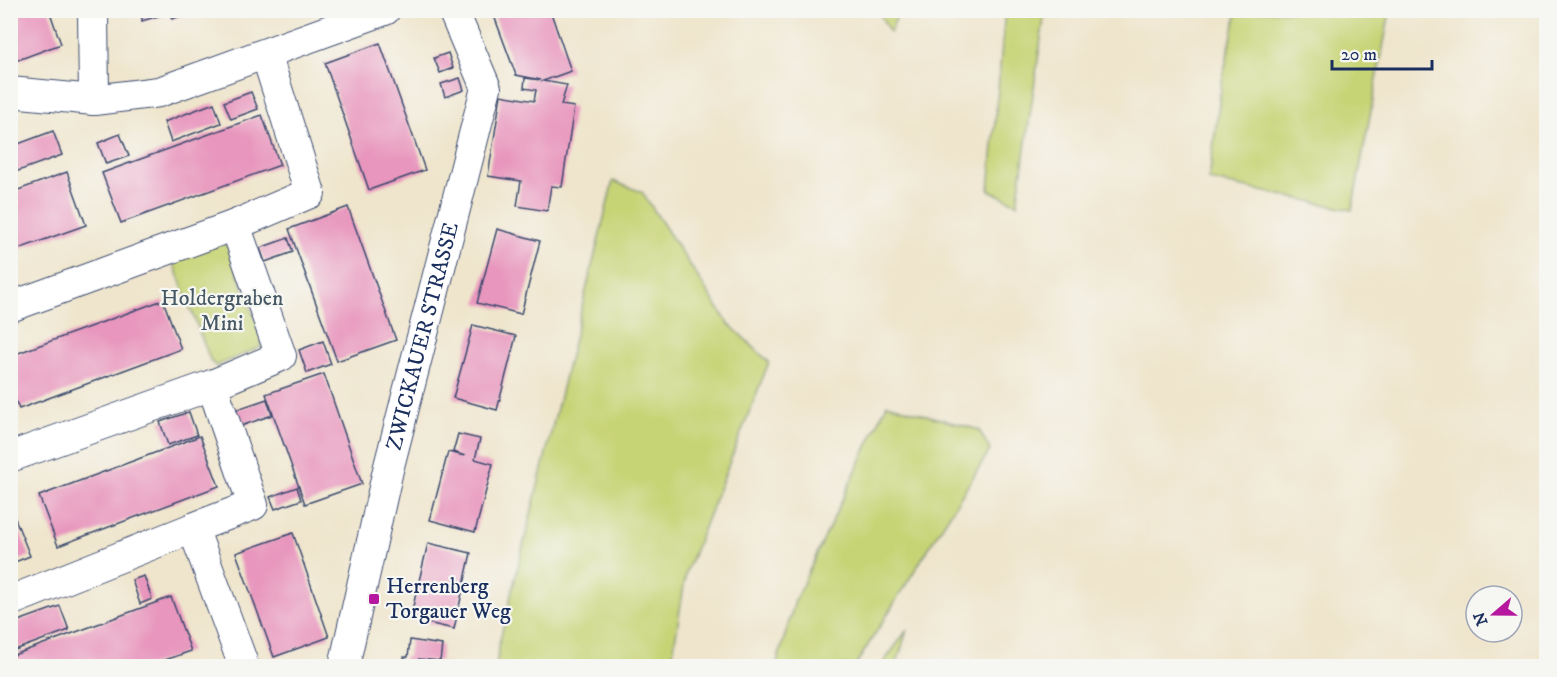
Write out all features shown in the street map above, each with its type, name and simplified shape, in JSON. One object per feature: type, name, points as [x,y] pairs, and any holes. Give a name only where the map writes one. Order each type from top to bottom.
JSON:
[{"type":"street","points":[[93,10],[94,100]]},
{"type":"street","points":[[10,92],[94,100],[159,93],[385,10]]},
{"type":"street","name":"ZWICKAUER STRASSE","points":[[344,666],[388,470],[486,88],[453,10]]},
{"type":"street","points":[[10,307],[235,225],[310,194],[266,54]]},
{"type":"street","points":[[10,457],[212,385],[281,356],[235,225]]},
{"type":"street","points":[[10,601],[253,505],[212,385]]},
{"type":"street","points":[[193,528],[243,665]]},
{"type":"green space","points":[[878,11],[899,11],[890,33]]},
{"type":"green space","points":[[1005,11],[1045,11],[1017,204],[989,190]]},
{"type":"green space","points":[[1237,11],[1390,11],[1352,210],[1209,180],[1222,81]]},
{"type":"green space","points":[[613,181],[642,192],[728,323],[769,362],[686,573],[671,666],[497,666],[498,648]]},
{"type":"green space","name":"Holdergraben Mini","points":[[219,241],[227,245],[262,337],[261,347],[216,366],[211,362],[171,257]]},
{"type":"green space","points":[[887,404],[979,430],[990,450],[855,666],[776,666],[795,601]]},
{"type":"green space","points":[[907,630],[896,666],[881,666]]},
{"type":"building","points":[[10,10],[49,10],[61,44],[10,63]]},
{"type":"building","points":[[142,10],[163,10],[165,14],[142,21]]},
{"type":"building","points":[[168,10],[195,10],[195,11],[172,19]]},
{"type":"building","points":[[499,10],[550,10],[571,71],[543,81],[567,85],[561,105],[574,107],[562,187],[551,186],[547,211],[517,206],[521,181],[488,176],[501,95],[534,101],[536,90],[524,88],[525,78],[541,80],[516,75],[493,13]]},
{"type":"building","points":[[380,43],[425,170],[369,190],[325,63]]},
{"type":"building","points":[[448,53],[453,68],[440,73],[434,58]]},
{"type":"building","points":[[460,78],[464,90],[445,97],[441,84]]},
{"type":"building","points":[[251,92],[258,109],[231,119],[224,102]]},
{"type":"building","points":[[214,103],[221,123],[171,142],[164,122]]},
{"type":"building","points":[[262,115],[280,165],[121,223],[102,173]]},
{"type":"building","points":[[53,131],[62,155],[10,174],[10,147]]},
{"type":"building","points":[[120,134],[129,156],[106,164],[98,143]]},
{"type":"building","points":[[67,172],[86,225],[10,252],[10,193]]},
{"type":"building","points":[[348,207],[396,340],[337,361],[289,229]]},
{"type":"building","points":[[497,229],[540,241],[521,314],[477,303]]},
{"type":"building","points":[[288,238],[293,252],[265,262],[260,248]]},
{"type":"building","points":[[163,300],[181,349],[19,409],[10,386],[10,356]]},
{"type":"building","points":[[473,325],[516,336],[497,410],[453,398]]},
{"type":"building","points":[[323,341],[331,364],[307,373],[299,350]]},
{"type":"building","points":[[324,374],[362,484],[305,504],[266,394]]},
{"type":"building","points":[[267,399],[272,415],[241,426],[235,410]]},
{"type":"building","points":[[189,412],[197,435],[168,445],[160,422]]},
{"type":"building","points":[[458,434],[480,439],[475,459],[493,464],[475,532],[430,520],[448,452],[465,456],[453,452]]},
{"type":"building","points":[[200,436],[219,486],[58,546],[39,496]]},
{"type":"building","points":[[297,487],[301,500],[275,509],[270,497]]},
{"type":"building","points":[[10,506],[30,556],[10,564]]},
{"type":"building","points":[[293,533],[329,637],[274,657],[236,553]]},
{"type":"building","points":[[428,543],[471,553],[454,629],[410,619]]},
{"type":"building","points":[[144,576],[152,599],[140,604],[132,580]]},
{"type":"building","points":[[171,597],[191,651],[148,666],[15,666],[11,656]]},
{"type":"building","points":[[60,606],[69,630],[15,650],[10,638],[10,624]]},
{"type":"building","points":[[410,640],[442,645],[440,661],[418,659],[458,666],[403,666],[404,657],[408,657]]},
{"type":"place","name":"Herrenberg Torgauer Weg","points":[[374,599]]}]
